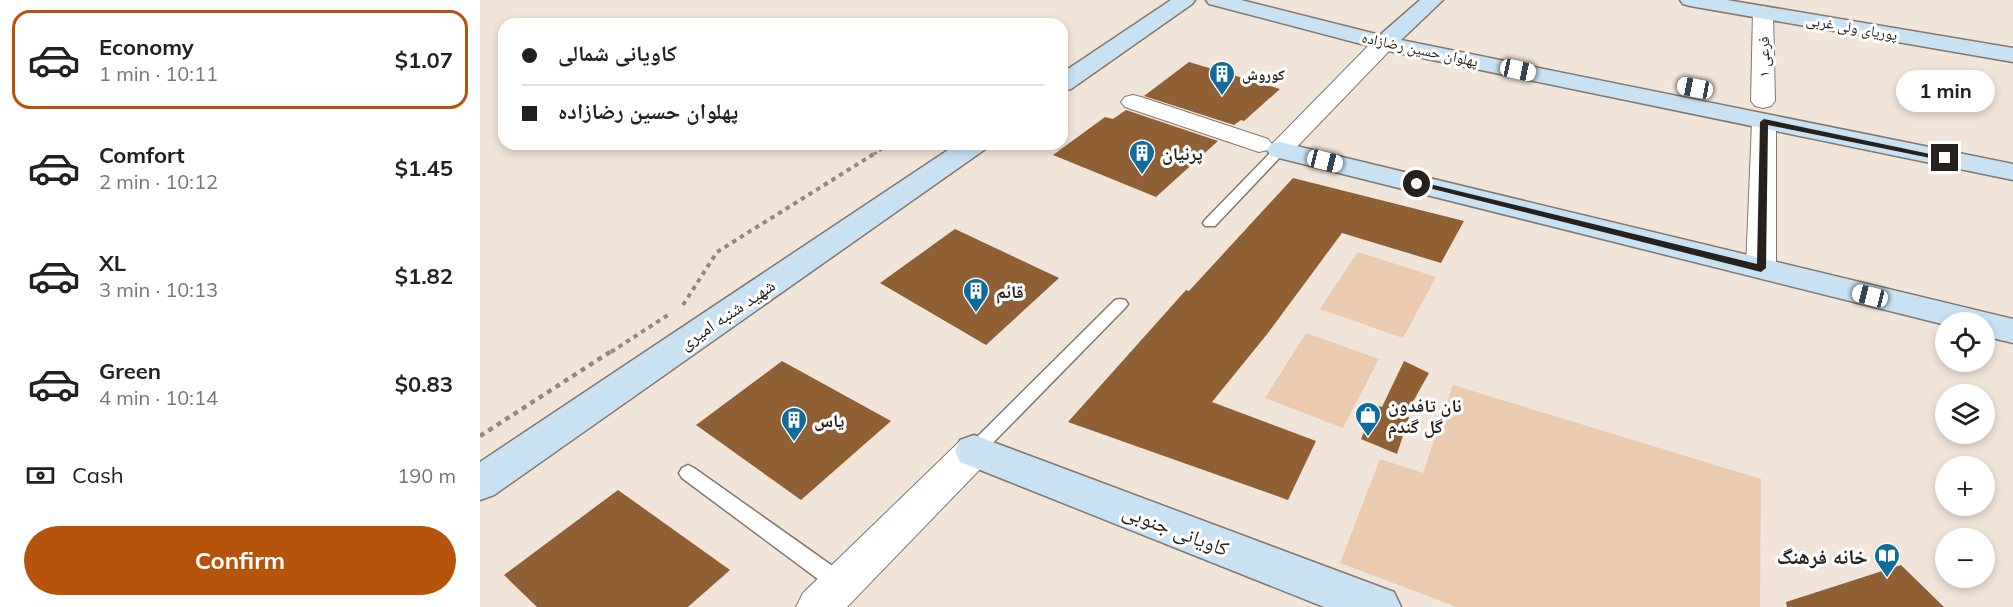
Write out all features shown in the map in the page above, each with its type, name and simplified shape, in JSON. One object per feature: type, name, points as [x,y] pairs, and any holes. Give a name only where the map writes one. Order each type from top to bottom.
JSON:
[{"type":"street","points":[[1068,80],[1185,0]]},
{"type":"street","name":"پهلوان حسین رضازاده","points":[[1216,0],[1764,111],[2013,150]]},
{"type":"street","name":"پهلوان حسین رضازاده","points":[[1278,0],[1391,37]]},
{"type":"street","points":[[1269,147],[1433,0]]},
{"type":"street","name":"پوریای ولی غربی","points":[[1690,0],[2013,55]]},
{"type":"street","name":"فرعی ۱","points":[[1761,268],[1763,12]]},
{"type":"street","points":[[1133,102],[1269,147],[1939,312]]},
{"type":"street","name":"پهلوان حسین رضازاده","points":[[1764,111],[2013,172]]},
{"type":"street","name":"شهید شنبه امیری","points":[[480,483],[966,150]]},
{"type":"street","points":[[1995,327],[2013,331]]},
{"type":"street","points":[[829,596],[974,451]]},
{"type":"street","name":"کاویانی جنوبی","points":[[974,451],[1372,606]]},
{"type":"lane","points":[[1210,223],[1269,147]]},
{"type":"lane","points":[[974,451],[1120,304]]},
{"type":"lane","points":[[688,473],[829,596]]},
{"type":"path","points":[[683,305],[717,252],[880,150]]},
{"type":"shaded area","points":[[1358,252],[1436,277],[1403,338],[1320,309]]},
{"type":"shaded area","points":[[1306,333],[1379,359],[1343,428],[1265,398]]},
{"type":"shaded area","points":[[1453,385],[1761,479],[1760,607],[1457,607],[1340,563],[1380,459],[1423,473]]},
{"type":"building","name":"کوروش","points":[[1189,62],[1280,89],[1244,121],[1241,120],[1234,125],[1144,96]]},
{"type":"building","name":"پرنیان","points":[[1126,110],[1218,141],[1156,197],[1053,155],[1060,150],[1068,150],[1068,144],[1105,117],[1113,119]]},
{"type":"building","points":[[1293,178],[1464,221],[1441,263],[1342,233],[1268,333],[1212,402],[1316,441],[1288,500],[1068,422],[1186,290],[1189,291]]},
{"type":"building","name":"قائم","points":[[955,229],[1059,278],[986,345],[880,283]]},
{"type":"building","name":"یاس","points":[[782,361],[891,421],[801,500],[696,425]]},
{"type":"building","points":[[1404,361],[1429,373],[1405,416],[1409,417],[1397,454],[1361,439],[1375,405],[1382,407]]},
{"type":"building","points":[[618,490],[730,570],[688,607],[537,607],[504,575]]},
{"type":"building","name":"خانه فرهنگ","points":[[1901,565],[1944,607],[1787,607],[1786,602]]},
{"type":"place","name":"کوروش","points":[[1222,97]]},
{"type":"place","name":"پرنیان","points":[[1142,176]]},
{"type":"place","name":"قائم","points":[[976,314]]},
{"type":"place","name":"نان تافدون گل گندم","points":[[1368,438]]},
{"type":"place","name":"یاس","points":[[794,443]]},
{"type":"place","name":"خانه فرهنگ","points":[[1887,579]]},
{"type":"route","points":[[1417,184],[1761,268],[1764,122],[1945,158]]}]
